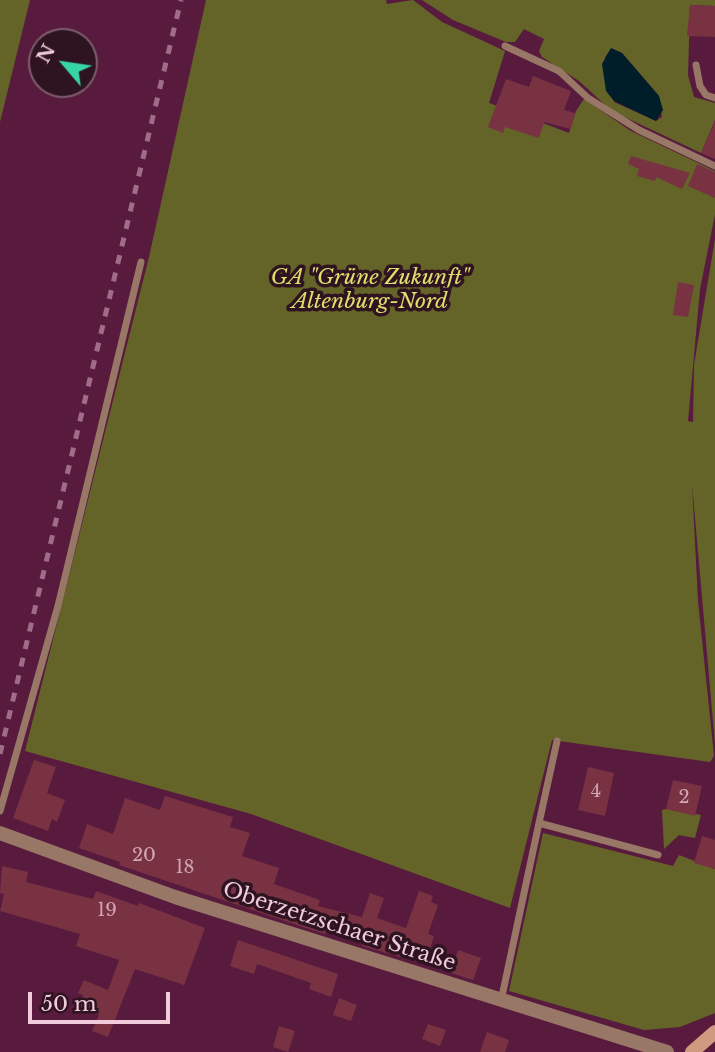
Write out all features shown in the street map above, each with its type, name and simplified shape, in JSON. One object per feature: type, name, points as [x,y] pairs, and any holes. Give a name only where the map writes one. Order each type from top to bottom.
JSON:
[{"type":"street","name":"Oberzetzschaer Straße","points":[[0,834],[175,897],[501,1002],[667,1052]]},
{"type":"street","points":[[692,1052],[715,1032]]},
{"type":"lane","points":[[505,46],[559,71],[588,98],[639,130],[715,166]]},
{"type":"lane","points":[[696,65],[700,86],[706,95],[715,98]]},
{"type":"lane","points":[[0,811],[58,606],[141,262]]},
{"type":"lane","points":[[501,1002],[557,741]]},
{"type":"lane","points":[[539,823],[658,855]]},
{"type":"green space","points":[[0,0],[30,0],[0,122]]},
{"type":"green space","name":"GA \"Grüne Zukunft\" Altenburg-Nord","points":[[206,0],[386,0],[387,4],[413,0],[442,22],[505,51],[489,103],[569,133],[576,111],[584,99],[631,131],[715,171],[715,214],[700,289],[688,421],[693,422],[694,365],[715,239],[715,744],[692,484],[698,601],[714,756],[710,762],[552,740],[510,908],[251,814],[25,751],[149,257]]},
{"type":"green space","points":[[422,0],[715,0],[715,6],[690,5],[688,75],[694,97],[715,103],[715,120],[701,153],[612,111],[579,81],[542,57],[539,51],[544,39],[524,29],[515,42],[506,42],[453,20]],"holes":[[[611,49],[622,53],[659,96],[662,117],[656,121],[614,102],[605,57]]]},
{"type":"green space","points":[[662,810],[701,815],[695,838],[679,835],[664,849]]},
{"type":"green space","points":[[543,833],[673,866],[679,855],[715,869],[715,1013],[680,1027],[644,1030],[509,991]]},
{"type":"water","points":[[611,48],[622,53],[659,96],[663,110],[656,121],[614,101],[606,91],[602,64]]},
{"type":"building","points":[[690,5],[715,6],[715,37],[687,36]]},
{"type":"building","points":[[533,76],[571,91],[564,110],[575,113],[571,129],[544,122],[539,138],[505,127],[503,133],[488,127],[506,79],[529,87]]},
{"type":"building","points":[[715,121],[715,159],[701,153]]},
{"type":"building","points":[[631,156],[690,173],[682,189],[656,177],[655,181],[637,176],[639,169],[628,164]]},
{"type":"building","points":[[697,164],[715,172],[715,198],[688,186]]},
{"type":"building","points":[[678,282],[694,285],[688,317],[673,315]]},
{"type":"building","points":[[34,760],[56,767],[47,793],[65,800],[57,822],[52,819],[48,831],[13,818]]},
{"type":"building","points":[[588,767],[614,773],[605,816],[578,810]]},
{"type":"building","points":[[673,780],[702,786],[695,816],[666,809]]},
{"type":"building","points":[[165,796],[233,817],[230,827],[250,833],[242,856],[279,868],[274,884],[320,900],[318,906],[362,917],[370,893],[384,898],[377,918],[406,928],[419,891],[433,896],[431,902],[438,905],[428,934],[434,936],[425,964],[362,946],[364,939],[327,927],[325,934],[119,865],[120,862],[79,848],[87,824],[113,834],[125,798],[160,810]]},
{"type":"building","points":[[702,836],[715,840],[715,869],[694,863]]},
{"type":"building","points":[[2,866],[28,872],[26,882],[93,899],[96,891],[138,906],[139,903],[205,928],[184,985],[135,969],[108,1037],[92,1031],[99,1015],[79,1006],[83,995],[78,993],[84,980],[108,990],[119,960],[76,946],[80,934],[0,911],[4,894],[0,893]]},
{"type":"building","points":[[238,940],[338,974],[331,997],[309,989],[311,983],[257,964],[254,974],[230,966]]},
{"type":"building","points":[[458,950],[481,958],[473,980],[451,973]]},
{"type":"building","points":[[339,998],[357,1005],[351,1021],[333,1015]]},
{"type":"building","points":[[428,1024],[446,1030],[440,1046],[422,1039]]},
{"type":"building","points":[[279,1026],[295,1031],[288,1052],[273,1047]]},
{"type":"building","points":[[487,1032],[509,1040],[505,1052],[480,1052]]},
{"type":"railway","points":[[0,754],[181,0]]}]
